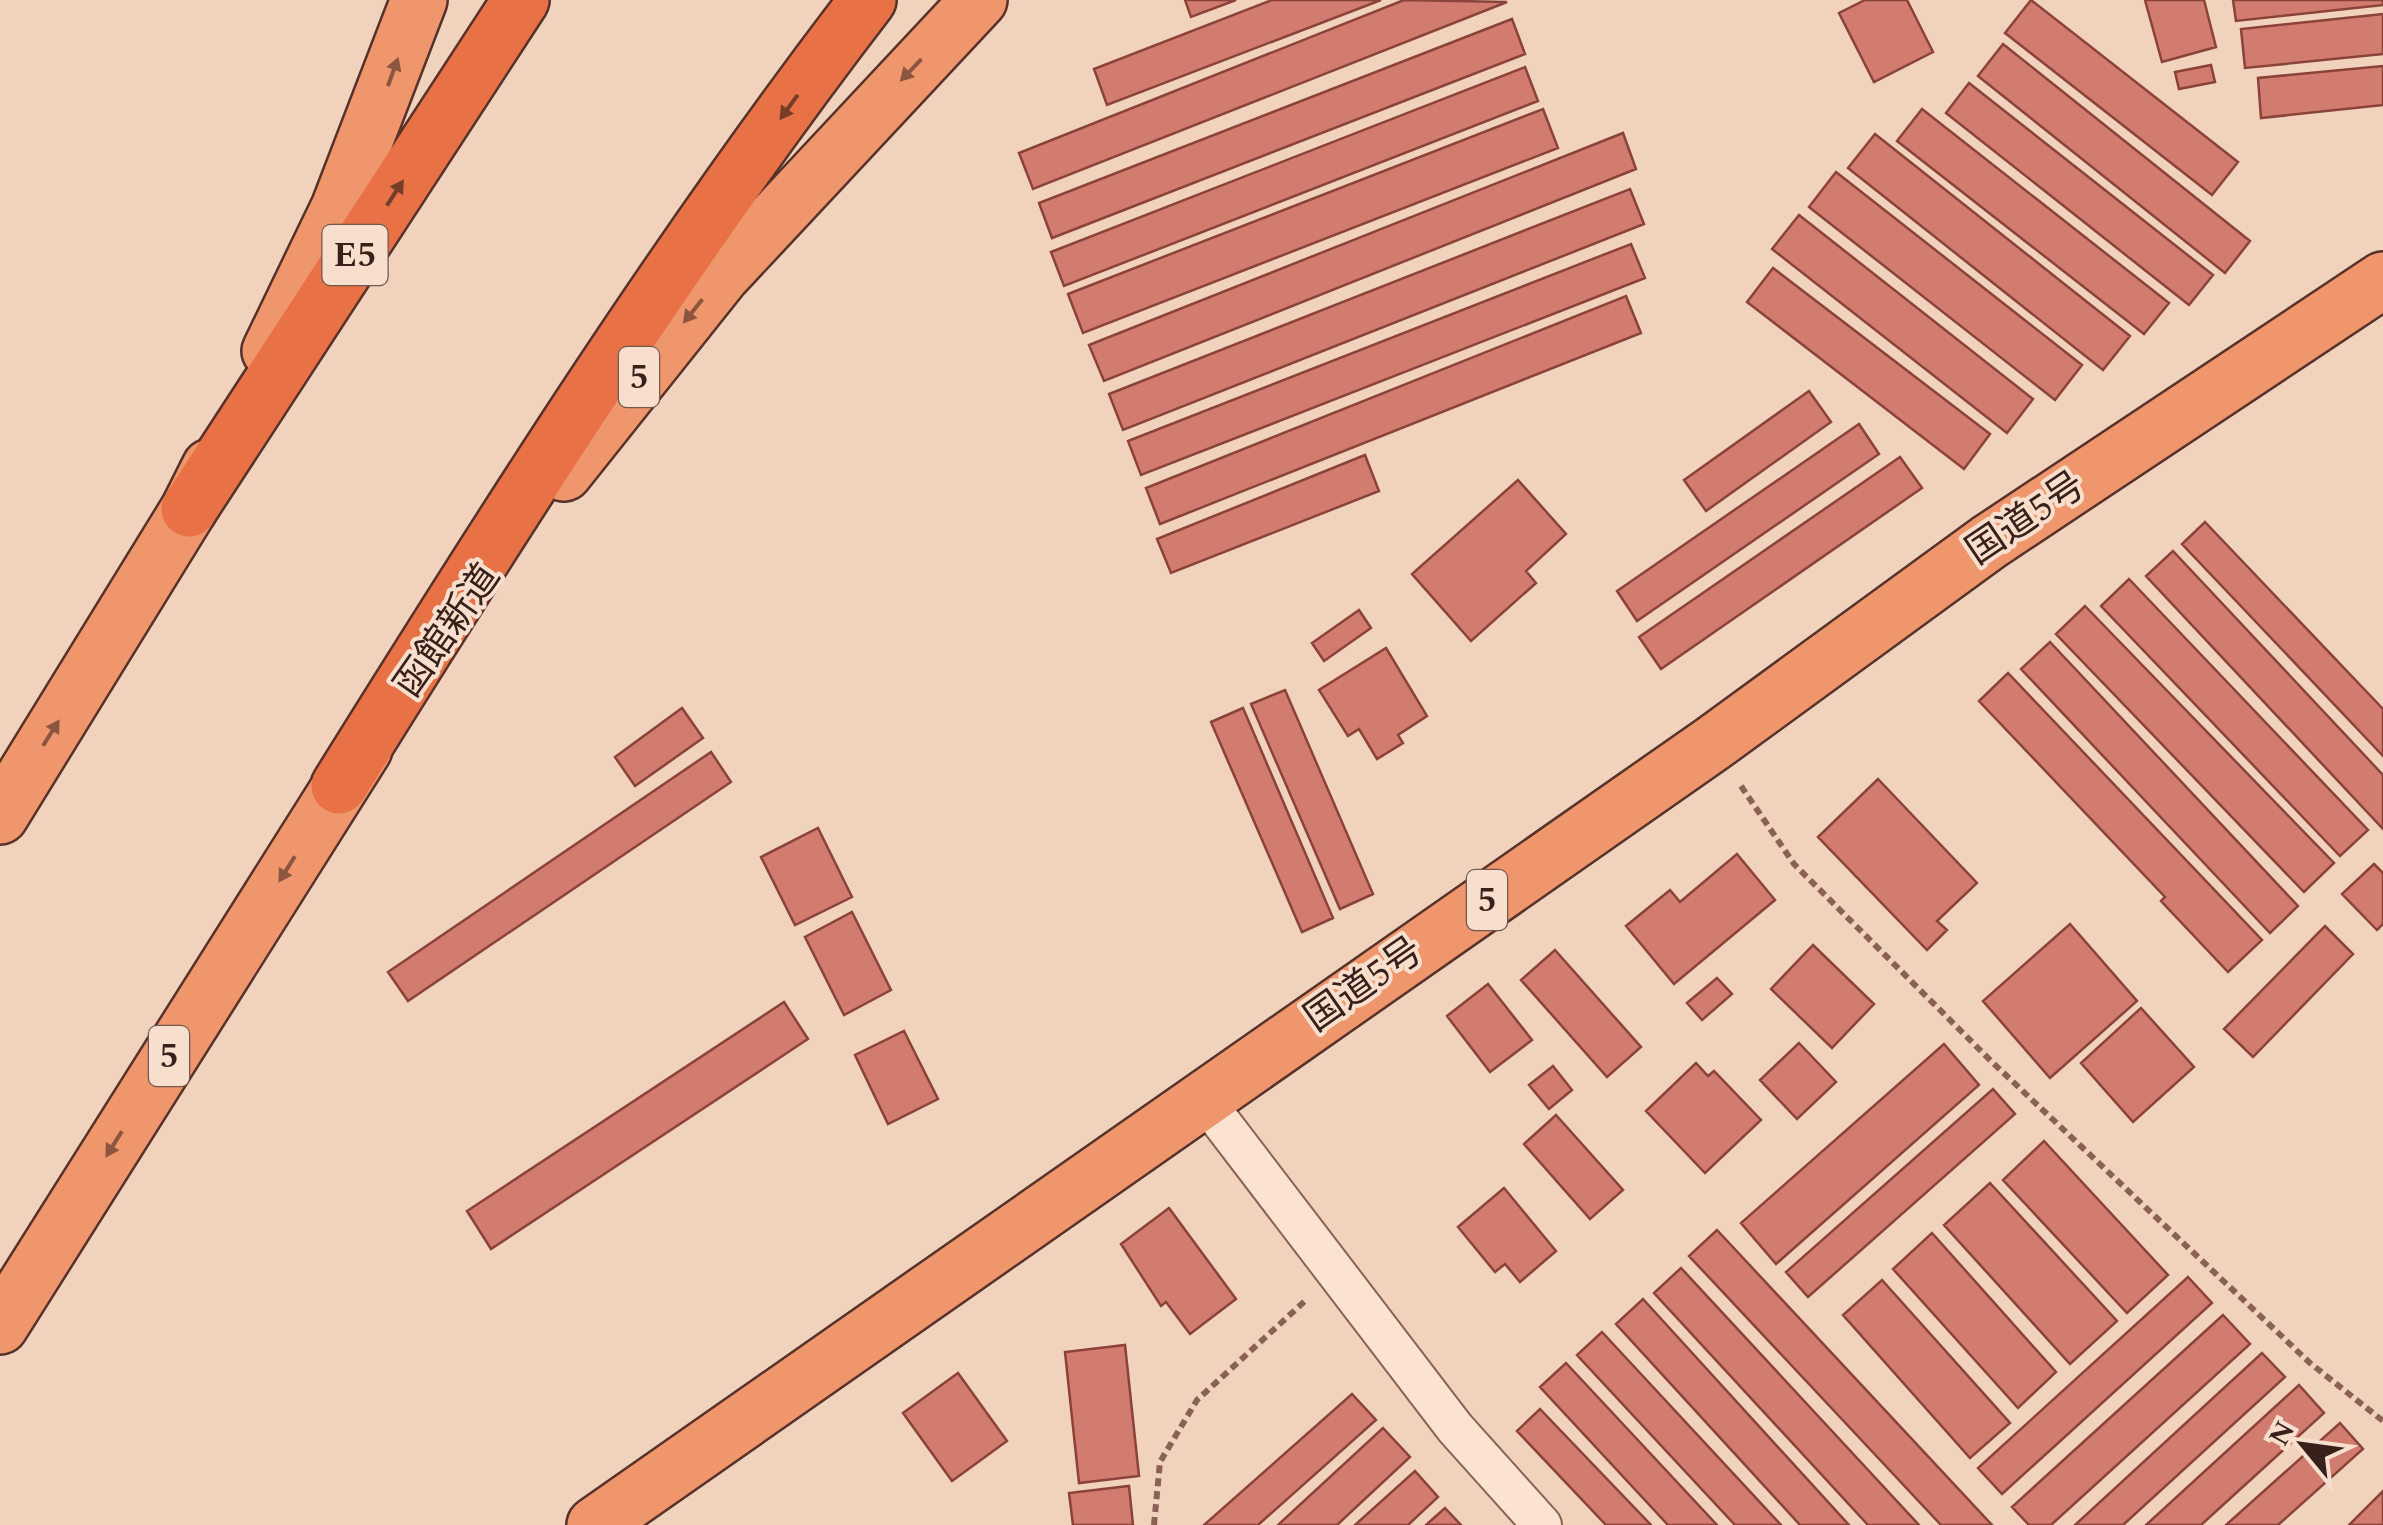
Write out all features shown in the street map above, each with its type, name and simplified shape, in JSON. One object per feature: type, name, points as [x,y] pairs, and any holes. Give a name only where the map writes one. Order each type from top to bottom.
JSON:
[{"type":"highway","points":[[0,816],[189,509],[286,321],[339,208],[419,0]]},
{"type":"highway","name":"E5","points":[[189,509],[520,0]]},
{"type":"highway","points":[[339,786],[570,422],[734,183],[868,0]]},
{"type":"highway","name":"函館新道","points":[[0,1326],[339,786],[488,574],[601,424],[721,276],[979,0]]},
{"type":"highway","name":"国道5号","points":[[595,1525],[1712,744],[1990,542],[2383,280]]},
{"type":"street","points":[[1202,1097],[1455,1428],[1542,1525]]},
{"type":"path","points":[[1712,744],[1794,864],[2034,1102],[2310,1363],[2383,1421]]},
{"type":"path","points":[[1154,1525],[1160,1462],[1197,1400],[1336,1273]]},
{"type":"building","points":[[1185,0],[1236,0],[1191,17]]},
{"type":"building","points":[[1272,0],[1381,0],[1107,105],[1094,69]]},
{"type":"building","points":[[1404,0],[1507,2],[1033,189],[1019,153]]},
{"type":"building","points":[[1865,0],[1907,0],[1933,52],[1874,82],[1839,13]]},
{"type":"building","points":[[2031,0],[2238,162],[2212,195],[2005,33]]},
{"type":"building","points":[[2145,0],[2204,0],[2216,47],[2162,62]]},
{"type":"building","points":[[2233,0],[2383,0],[2383,5],[2236,21]]},
{"type":"building","points":[[2383,14],[2383,54],[2245,68],[2241,29]]},
{"type":"building","points":[[1512,19],[1525,54],[1052,238],[1039,203]]},
{"type":"building","points":[[2003,44],[2250,241],[2225,273],[1978,76]]},
{"type":"building","points":[[2211,65],[2215,82],[2179,89],[2175,72]]},
{"type":"building","points":[[2383,66],[2383,105],[2261,118],[2258,78]]},
{"type":"building","points":[[1525,67],[1538,101],[1064,286],[1051,252]]},
{"type":"building","points":[[1969,83],[2213,275],[2189,305],[1946,113]]},
{"type":"building","points":[[1543,109],[1558,148],[1083,333],[1068,294]]},
{"type":"building","points":[[1922,109],[2169,303],[2144,334],[1897,141]]},
{"type":"building","points":[[1623,133],[1636,169],[1104,381],[1089,345]]},
{"type":"building","points":[[1875,134],[2130,336],[2103,370],[1848,168]]},
{"type":"building","points":[[1836,172],[2082,365],[2055,400],[1809,207]]},
{"type":"building","points":[[1630,189],[1644,224],[1123,430],[1109,394]]},
{"type":"building","points":[[1799,215],[2033,399],[2007,433],[1772,249]]},
{"type":"building","points":[[1631,244],[1645,278],[1141,475],[1128,441]]},
{"type":"building","points":[[1773,268],[1990,434],[1964,469],[1747,302]]},
{"type":"building","points":[[1626,296],[1641,333],[1160,524],[1146,488]]},
{"type":"building","points":[[1809,391],[1831,422],[1706,511],[1684,480]]},
{"type":"building","points":[[1859,424],[1879,454],[1637,621],[1617,591]]},
{"type":"building","points":[[1365,455],[1379,491],[1171,573],[1157,539]]},
{"type":"building","points":[[1900,457],[1922,488],[1661,669],[1639,637]]},
{"type":"building","points":[[1518,480],[1566,534],[1526,571],[1536,583],[1471,641],[1412,574]]},
{"type":"building","points":[[2205,522],[2383,709],[2383,756],[2182,544]]},
{"type":"building","points":[[2173,551],[2383,775],[2383,829],[2146,576]]},
{"type":"building","points":[[2129,579],[2368,830],[2340,856],[2101,606]]},
{"type":"building","points":[[2085,606],[2334,863],[2304,892],[2056,634]]},
{"type":"building","points":[[1359,610],[1371,628],[1324,661],[1312,643]]},
{"type":"building","points":[[2050,642],[2298,906],[2270,933],[2021,669]]},
{"type":"building","points":[[1386,648],[1427,716],[1398,735],[1403,743],[1377,759],[1359,729],[1348,736],[1319,690]]},
{"type":"building","points":[[2008,673],[2262,940],[2228,972],[2161,901],[2165,897],[1979,701]]},
{"type":"building","points":[[1285,690],[1373,894],[1340,909],[1251,704]]},
{"type":"building","points":[[682,708],[703,738],[635,786],[615,757]]},
{"type":"building","points":[[1243,708],[1333,918],[1302,932],[1211,722]]},
{"type":"building","points":[[711,752],[731,782],[408,1001],[388,972]]},
{"type":"building","points":[[1878,779],[1977,883],[1937,921],[1947,930],[1927,950],[1818,837]]},
{"type":"building","points":[[818,828],[852,897],[795,925],[761,857]]},
{"type":"building","points":[[1737,854],[1775,900],[1674,984],[1626,926],[1670,890],[1680,902]]},
{"type":"building","points":[[2374,864],[2383,873],[2383,924],[2377,930],[2342,894]]},
{"type":"building","points":[[852,912],[891,990],[844,1015],[805,937]]},
{"type":"building","points":[[2070,924],[2137,1001],[2050,1078],[1983,1001]]},
{"type":"building","points":[[2325,926],[2353,954],[2253,1057],[2224,1029]]},
{"type":"building","points":[[1813,945],[1874,1004],[1832,1048],[1771,989]]},
{"type":"building","points":[[1555,950],[1641,1047],[1607,1077],[1521,980]]},
{"type":"building","points":[[1717,978],[1732,994],[1702,1020],[1687,1003]]},
{"type":"building","points":[[1488,984],[1532,1040],[1490,1072],[1447,1016]]},
{"type":"building","points":[[784,1002],[808,1039],[491,1249],[467,1211]]},
{"type":"building","points":[[2141,1008],[2194,1067],[2133,1122],[2081,1063]]},
{"type":"building","points":[[904,1031],[938,1099],[888,1124],[855,1055]]},
{"type":"building","points":[[1799,1043],[1836,1082],[1797,1119],[1760,1080]]},
{"type":"building","points":[[1944,1044],[1979,1085],[1776,1264],[1741,1223]]},
{"type":"building","points":[[1696,1063],[1708,1076],[1714,1071],[1761,1120],[1705,1173],[1646,1111]]},
{"type":"building","points":[[1553,1066],[1572,1090],[1549,1109],[1529,1085]]},
{"type":"building","points":[[1993,1089],[2015,1114],[1808,1297],[1786,1272]]},
{"type":"building","points":[[1556,1115],[1623,1190],[1590,1219],[1524,1144]]},
{"type":"building","points":[[2044,1141],[2168,1275],[2127,1313],[2003,1180]]},
{"type":"building","points":[[1990,1183],[2117,1321],[2070,1364],[1944,1225]]},
{"type":"building","points":[[1504,1188],[1556,1251],[1520,1282],[1505,1264],[1495,1272],[1458,1227]]},
{"type":"building","points":[[1169,1208],[1236,1299],[1190,1334],[1166,1302],[1161,1306],[1121,1244]]},
{"type":"building","points":[[1717,1230],[1992,1525],[1941,1525],[1689,1256]]},
{"type":"building","points":[[1932,1233],[2056,1372],[2018,1408],[1893,1269]]},
{"type":"building","points":[[1681,1268],[1919,1525],[1868,1525],[1654,1293]]},
{"type":"building","points":[[2188,1277],[2212,1303],[2002,1494],[1978,1468]]},
{"type":"building","points":[[1882,1280],[2010,1423],[1970,1458],[1843,1315]]},
{"type":"building","points":[[1643,1299],[1849,1525],[1800,1525],[1616,1324]]},
{"type":"building","points":[[2223,1315],[2250,1344],[2051,1525],[2029,1525],[2012,1507]]},
{"type":"building","points":[[1602,1332],[1781,1525],[1735,1525],[1577,1355]]},
{"type":"building","points":[[1125,1345],[1139,1476],[1079,1483],[1065,1352]]},
{"type":"building","points":[[2262,1353],[2285,1377],[2123,1525],[2075,1525]]},
{"type":"building","points":[[1566,1363],[1717,1525],[1668,1525],[1540,1387]]},
{"type":"building","points":[[958,1373],[1007,1441],[952,1481],[903,1413]]},
{"type":"building","points":[[2299,1385],[2324,1413],[2201,1525],[2146,1525]]},
{"type":"building","points":[[1352,1394],[1376,1420],[1258,1525],[1204,1525]]},
{"type":"building","points":[[1540,1409],[1651,1525],[1606,1525],[1517,1431]]},
{"type":"building","points":[[2340,1423],[2363,1449],[2278,1525],[2226,1525]]},
{"type":"building","points":[[1383,1428],[1410,1457],[1337,1525],[1278,1525]]},
{"type":"building","points":[[1415,1471],[1438,1497],[1408,1525],[1355,1525]]},
{"type":"building","points":[[1129,1486],[1133,1525],[1073,1525],[1069,1493]]},
{"type":"building","points":[[2383,1491],[2383,1525],[2349,1525]]},
{"type":"building","points":[[1445,1508],[1461,1525],[1426,1525]]}]
